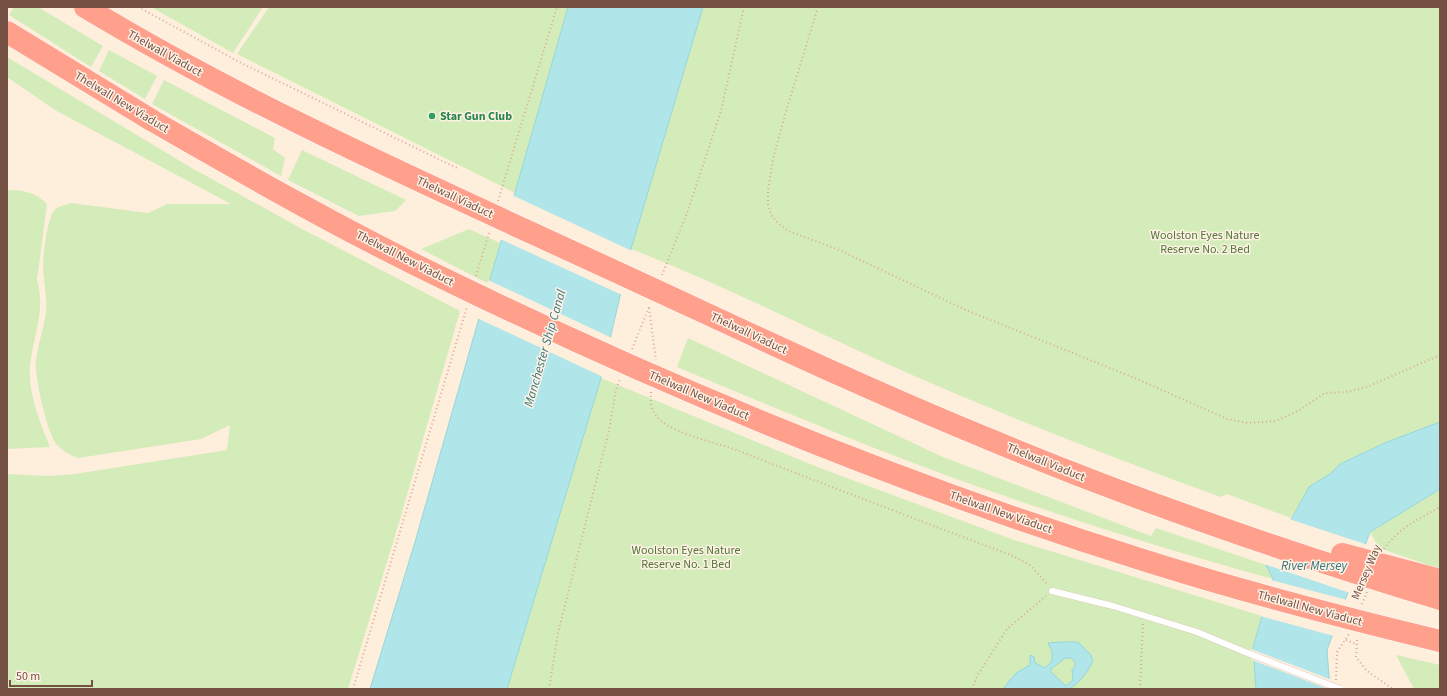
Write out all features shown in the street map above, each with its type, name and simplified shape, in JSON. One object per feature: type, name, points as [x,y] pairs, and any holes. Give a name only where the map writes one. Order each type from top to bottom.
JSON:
[{"type":"highway","name":"Thelwall Viaduct","points":[[85,7],[131,35],[222,84],[368,158],[848,379],[1004,446],[1133,497],[1336,568],[1440,599]]},
{"type":"highway","name":"Thelwall New Viaduct","points":[[7,32],[112,97],[271,188],[452,283],[618,361],[848,456],[942,492],[1141,559],[1333,615],[1440,641]]},
{"type":"highway","points":[[1218,527],[1268,534],[1440,580]]},
{"type":"lane","points":[[1052,591],[1197,632],[1245,652],[1338,686]]},
{"type":"path","points":[[138,7],[243,64],[459,169]]},
{"type":"path","points":[[496,208],[557,7]]},
{"type":"path","points":[[661,278],[687,213],[722,111],[744,7]]},
{"type":"path","points":[[818,7],[773,159],[768,190],[768,204],[771,215],[788,231],[837,249],[966,310],[1137,379],[1227,419],[1248,423],[1276,421],[1298,411],[1325,393],[1346,392],[1367,387],[1440,355]]},
{"type":"path","points":[[476,277],[492,224]]},
{"type":"path","points":[[353,689],[469,300]]},
{"type":"path","points":[[630,354],[652,300]]},
{"type":"path","points":[[649,307],[657,357],[656,364]]},
{"type":"path","points":[[549,689],[558,633],[609,430],[616,390],[622,376]]},
{"type":"path","points":[[652,386],[650,401],[652,409],[659,419],[670,427],[734,449],[1011,555],[1030,566],[1042,577],[1052,591],[1007,629],[977,676],[972,689]]},
{"type":"path","name":"Mersey Way","points":[[1382,556],[1393,537],[1403,527],[1440,507]]},
{"type":"path","name":"Mersey Way","points":[[1361,606],[1370,585]]},
{"type":"path","points":[[1140,689],[1144,616]]},
{"type":"path","points":[[1338,686],[1337,652],[1346,640],[1352,628]]},
{"type":"path","points":[[1346,640],[1356,644]]},
{"type":"path","points":[[1357,640],[1356,657],[1367,671],[1393,689]]},
{"type":"green space","points":[[14,7],[38,7],[103,46],[91,67],[9,15]]},
{"type":"green space","points":[[151,7],[263,7],[233,53]]},
{"type":"green space","name":"Star Gun Club","points":[[269,7],[568,7],[515,193],[237,54]]},
{"type":"green space","name":"Woolston Eyes Nature Reserve No. 2 Bed","points":[[703,7],[1440,7],[1440,422],[1387,442],[1340,464],[1330,474],[1309,487],[1291,518],[1227,494],[1221,497],[994,410],[883,362],[704,279],[631,249]]},
{"type":"green space","points":[[109,50],[157,76],[145,99],[99,71]]},
{"type":"green space","points":[[7,57],[190,167],[304,230],[460,311],[398,526],[348,689],[7,689],[7,474],[49,476],[75,474],[227,450],[230,425],[201,439],[78,458],[67,453],[57,445],[53,439],[45,417],[39,391],[36,368],[37,354],[46,312],[43,261],[51,216],[57,208],[71,203],[148,213],[167,204],[231,204],[55,110],[7,77]]},
{"type":"green space","points":[[164,80],[275,138],[273,149],[285,158],[281,176],[152,104]]},
{"type":"green space","points":[[302,150],[406,200],[395,211],[359,216],[288,180]]},
{"type":"green space","points":[[12,190],[31,193],[39,197],[47,204],[37,280],[40,313],[30,367],[30,377],[33,398],[42,428],[50,447],[7,449],[7,191]]},
{"type":"green space","points":[[469,229],[500,243],[489,284],[421,249]]},
{"type":"green space","points":[[688,338],[943,457],[1151,536],[1156,528],[1266,565],[1273,579],[1162,547],[1015,500],[903,459],[790,414],[677,367]]},
{"type":"green space","name":"Woolston Eyes Nature Reserve No. 1 Bed","points":[[601,378],[820,468],[1014,540],[1262,616],[1253,647],[1256,689],[507,689]]},
{"type":"green space","points":[[1440,489],[1440,569],[1379,548],[1370,532]]},
{"type":"green space","points":[[1396,655],[1440,665],[1440,689],[1414,689]]},
{"type":"water","name":"Manchester Ship Canal","points":[[568,7],[703,7],[631,249],[601,378],[507,689],[370,689],[415,542]]},
{"type":"water","name":"River Mersey","points":[[1440,422],[1440,489],[1370,532],[1327,650],[1330,689],[1256,689],[1253,647],[1273,579],[1266,565],[1309,487],[1330,474],[1340,464],[1387,442]]},
{"type":"water","points":[[1078,642],[1090,654],[1093,661],[1080,680],[1069,689],[1003,689],[1016,673],[1030,665],[1030,655],[1034,657],[1035,663],[1045,668],[1052,661],[1052,651],[1048,643]],"holes":[[[1065,658],[1071,658],[1075,662],[1075,666],[1072,670],[1073,680],[1066,686],[1051,672],[1051,669]]]},
{"type":"pier","points":[[512,195],[632,251],[622,295],[500,239]]},
{"type":"pier","points":[[488,280],[612,338],[603,377],[477,318]]},
{"type":"pier","points":[[1289,519],[1368,545],[1350,593],[1264,564]]},
{"type":"pier","points":[[1271,580],[1347,600],[1334,636],[1260,616]]},
{"type":"pier","points":[[1251,649],[1332,680],[1332,689],[1328,689],[1252,660]]},
{"type":"place","name":"Star Gun Club","points":[[432,116]]}]
